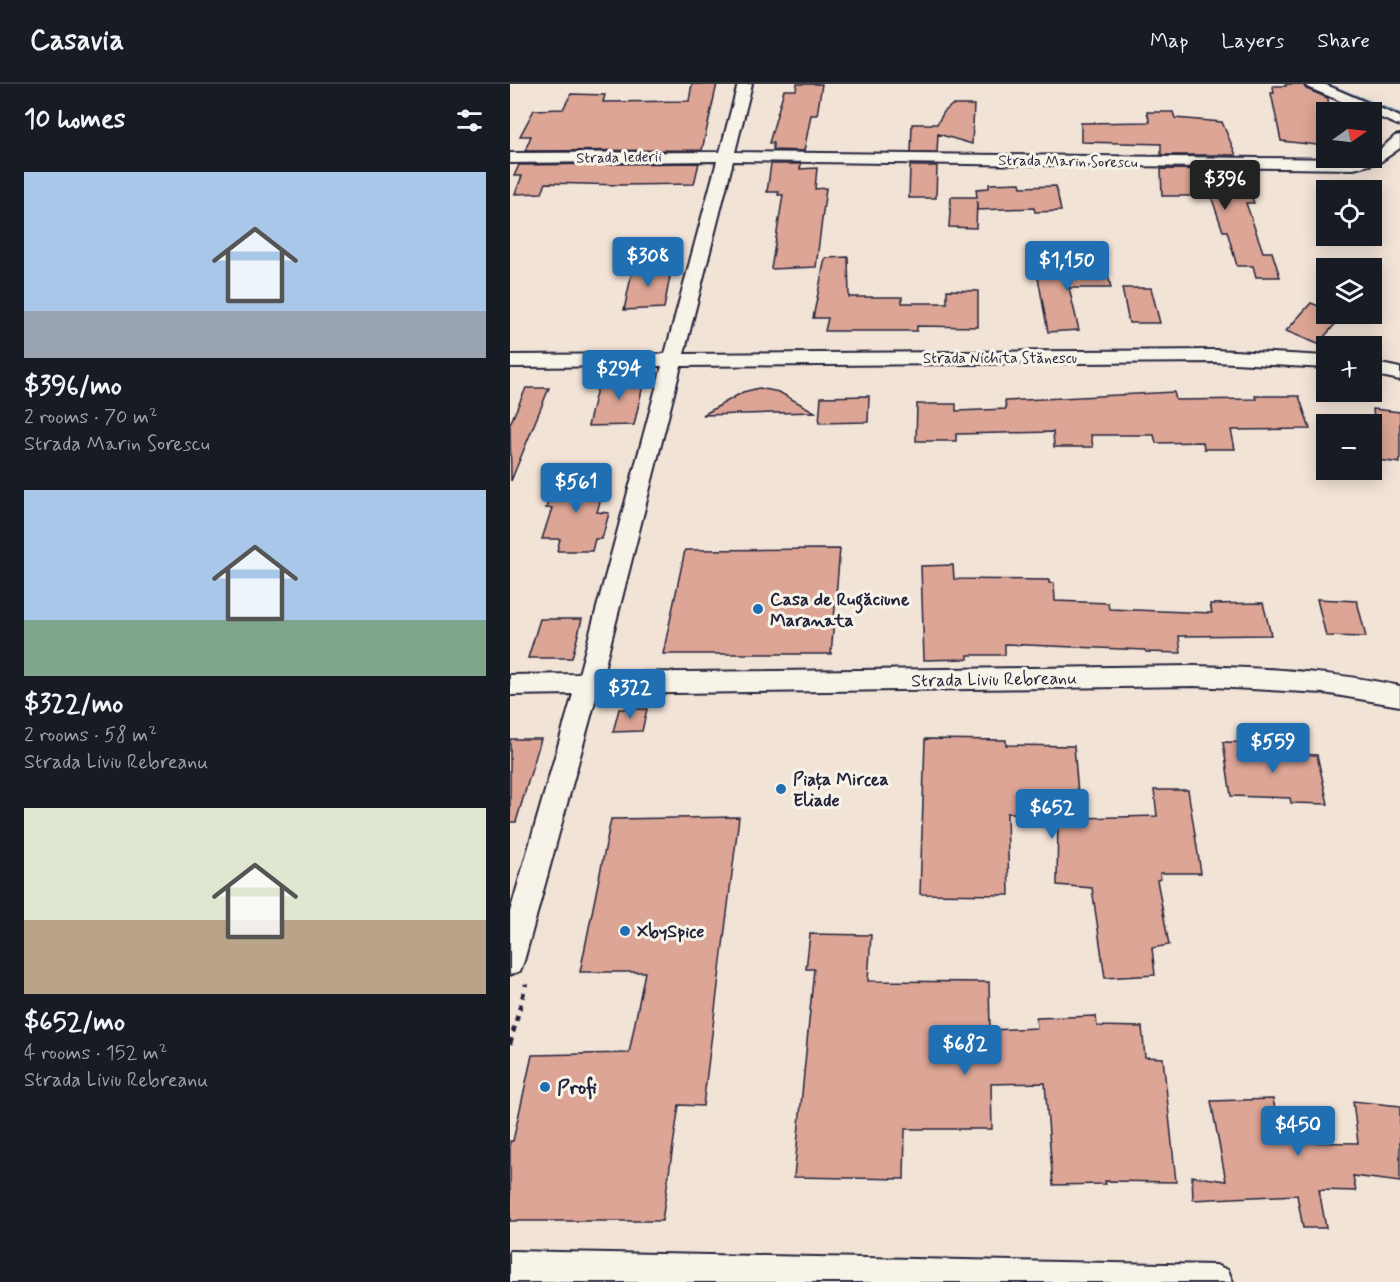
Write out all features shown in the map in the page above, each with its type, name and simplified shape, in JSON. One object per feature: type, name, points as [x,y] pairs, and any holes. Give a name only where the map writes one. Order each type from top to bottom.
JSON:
[{"type":"street","points":[[510,961],[588,685],[745,84]]},
{"type":"street","points":[[1312,84],[1400,122]]},
{"type":"street","name":"Strada Marin Sorescu","points":[[728,156],[1354,164],[1370,162],[1383,157],[1400,139]]},
{"type":"street","name":"Strada Iederii","points":[[510,158],[728,156]]},
{"type":"street","name":"Strada Nichita Stănescu","points":[[510,361],[1216,356],[1316,361]]},
{"type":"street","points":[[1382,370],[1400,374]]},
{"type":"street","name":"Strada Liviu Rebreanu","points":[[510,686],[1195,676],[1257,678],[1321,684],[1400,696]]},
{"type":"street","points":[[510,1268],[1216,1282]]},
{"type":"building","points":[[692,84],[717,84],[702,150],[525,151],[531,136],[520,136],[534,110],[563,109],[571,94],[605,95],[603,102],[689,101]]},
{"type":"building","points":[[797,84],[822,84],[817,115],[811,115],[804,151],[773,150],[773,143],[769,143],[784,90],[796,90]]},
{"type":"building","points":[[1286,84],[1303,84],[1306,89],[1328,98],[1328,102],[1316,102],[1316,145],[1281,141],[1271,93],[1274,93],[1273,86],[1286,86]]},
{"type":"building","points":[[952,105],[974,105],[972,144],[938,134],[937,152],[911,152],[912,124],[937,124],[944,112]]},
{"type":"building","points":[[1147,112],[1173,112],[1175,118],[1222,122],[1236,155],[1161,155],[1161,144],[1081,142],[1081,123],[1150,122]]},
{"type":"building","points":[[699,163],[694,184],[546,183],[542,193],[515,194],[522,176],[514,176],[519,165]]},
{"type":"building","points":[[771,164],[801,164],[800,169],[817,168],[815,189],[826,188],[816,267],[771,269],[783,195],[778,195],[779,192],[767,192]]},
{"type":"building","points":[[910,166],[937,166],[936,198],[909,198]]},
{"type":"building","points":[[1161,169],[1241,170],[1254,203],[1246,203],[1263,252],[1272,252],[1280,277],[1256,277],[1253,266],[1237,266],[1227,231],[1223,231],[1211,196],[1162,196]]},
{"type":"building","points":[[1020,183],[1021,187],[1056,186],[1061,211],[1035,212],[1034,208],[977,210],[977,201],[976,228],[949,227],[951,197],[977,197],[976,189],[989,188],[989,184]]},
{"type":"building","points":[[848,257],[849,297],[902,297],[902,303],[947,303],[947,290],[978,291],[978,327],[917,326],[917,331],[825,331],[828,318],[813,318],[825,258]]},
{"type":"building","points":[[672,266],[664,308],[624,310],[633,267]]},
{"type":"building","points":[[1106,266],[1111,288],[1069,288],[1079,330],[1048,332],[1036,267]]},
{"type":"building","points":[[1122,288],[1151,288],[1160,323],[1129,323]]},
{"type":"building","points":[[1311,303],[1316,305],[1316,324],[1335,324],[1325,336],[1316,336],[1316,343],[1286,331]]},
{"type":"building","points":[[627,368],[647,368],[634,425],[588,426],[598,384],[622,384]]},
{"type":"building","points":[[526,388],[549,388],[511,481],[510,424]]},
{"type":"building","points":[[759,388],[779,392],[815,412],[703,415],[743,392]]},
{"type":"building","points":[[1174,392],[1176,400],[1299,396],[1310,429],[1231,430],[1235,449],[1204,449],[1203,442],[1156,443],[1154,435],[1091,435],[1093,447],[1054,447],[1053,432],[956,434],[956,441],[916,441],[917,404],[956,404],[956,411],[1006,409],[1005,401]]},
{"type":"building","points":[[869,396],[868,422],[819,423],[821,397]]},
{"type":"building","points":[[1373,409],[1400,412],[1400,463],[1382,461],[1382,414],[1373,414]]},
{"type":"building","points":[[556,478],[607,479],[597,512],[609,513],[602,539],[595,539],[592,551],[557,551],[560,539],[542,539],[552,508],[546,508]]},
{"type":"building","points":[[840,549],[831,654],[663,654],[685,550]]},
{"type":"building","points":[[953,565],[954,579],[1049,580],[1049,583],[1054,583],[1055,601],[1108,603],[1109,609],[1212,613],[1210,604],[1263,603],[1271,635],[1179,636],[1181,653],[1005,644],[1005,655],[968,655],[968,659],[924,660],[921,566]]},
{"type":"building","points":[[1317,599],[1357,601],[1366,637],[1326,636]]},
{"type":"building","points":[[540,619],[582,619],[572,658],[528,658]]},
{"type":"building","points":[[619,709],[647,709],[642,731],[613,732]]},
{"type":"building","points":[[510,739],[541,739],[516,822],[510,822]]},
{"type":"building","points":[[925,739],[1006,740],[1006,745],[1074,746],[1080,818],[1157,816],[1154,790],[1188,790],[1201,873],[1160,873],[1161,879],[1157,880],[1169,945],[1152,948],[1155,975],[1105,978],[1092,888],[1057,885],[1058,814],[1007,813],[1009,895],[920,894]]},
{"type":"building","points":[[1223,742],[1269,743],[1271,753],[1317,755],[1328,804],[1291,803],[1290,798],[1231,796]]},
{"type":"building","points":[[739,817],[703,1106],[679,1105],[662,1221],[510,1221],[510,1141],[513,1141],[532,1055],[629,1053],[645,972],[580,972],[611,819]]},
{"type":"building","points":[[810,934],[871,935],[868,981],[989,982],[990,1030],[1037,1028],[1036,1018],[1096,1016],[1097,1026],[1142,1027],[1145,1057],[1163,1058],[1176,1182],[1105,1181],[1106,1184],[1053,1185],[1045,1083],[991,1084],[992,1129],[905,1129],[904,1179],[794,1177],[814,969],[806,969]]},
{"type":"building","points":[[1273,1099],[1282,1142],[1358,1143],[1353,1101],[1400,1106],[1400,1182],[1353,1176],[1356,1191],[1319,1190],[1326,1228],[1303,1228],[1297,1195],[1193,1200],[1192,1176],[1226,1181],[1211,1101]]},
{"type":"waterway","points":[[1326,84],[1400,115]]},
{"type":"place","name":"Casa de Rugăciune Maranata","points":[[758,609]]},
{"type":"place","name":"Piața Mircea Eliade","points":[[781,789]]},
{"type":"place","name":"XbySpice","points":[[625,931]]},
{"type":"place","name":"Profi","points":[[545,1087]]}]
